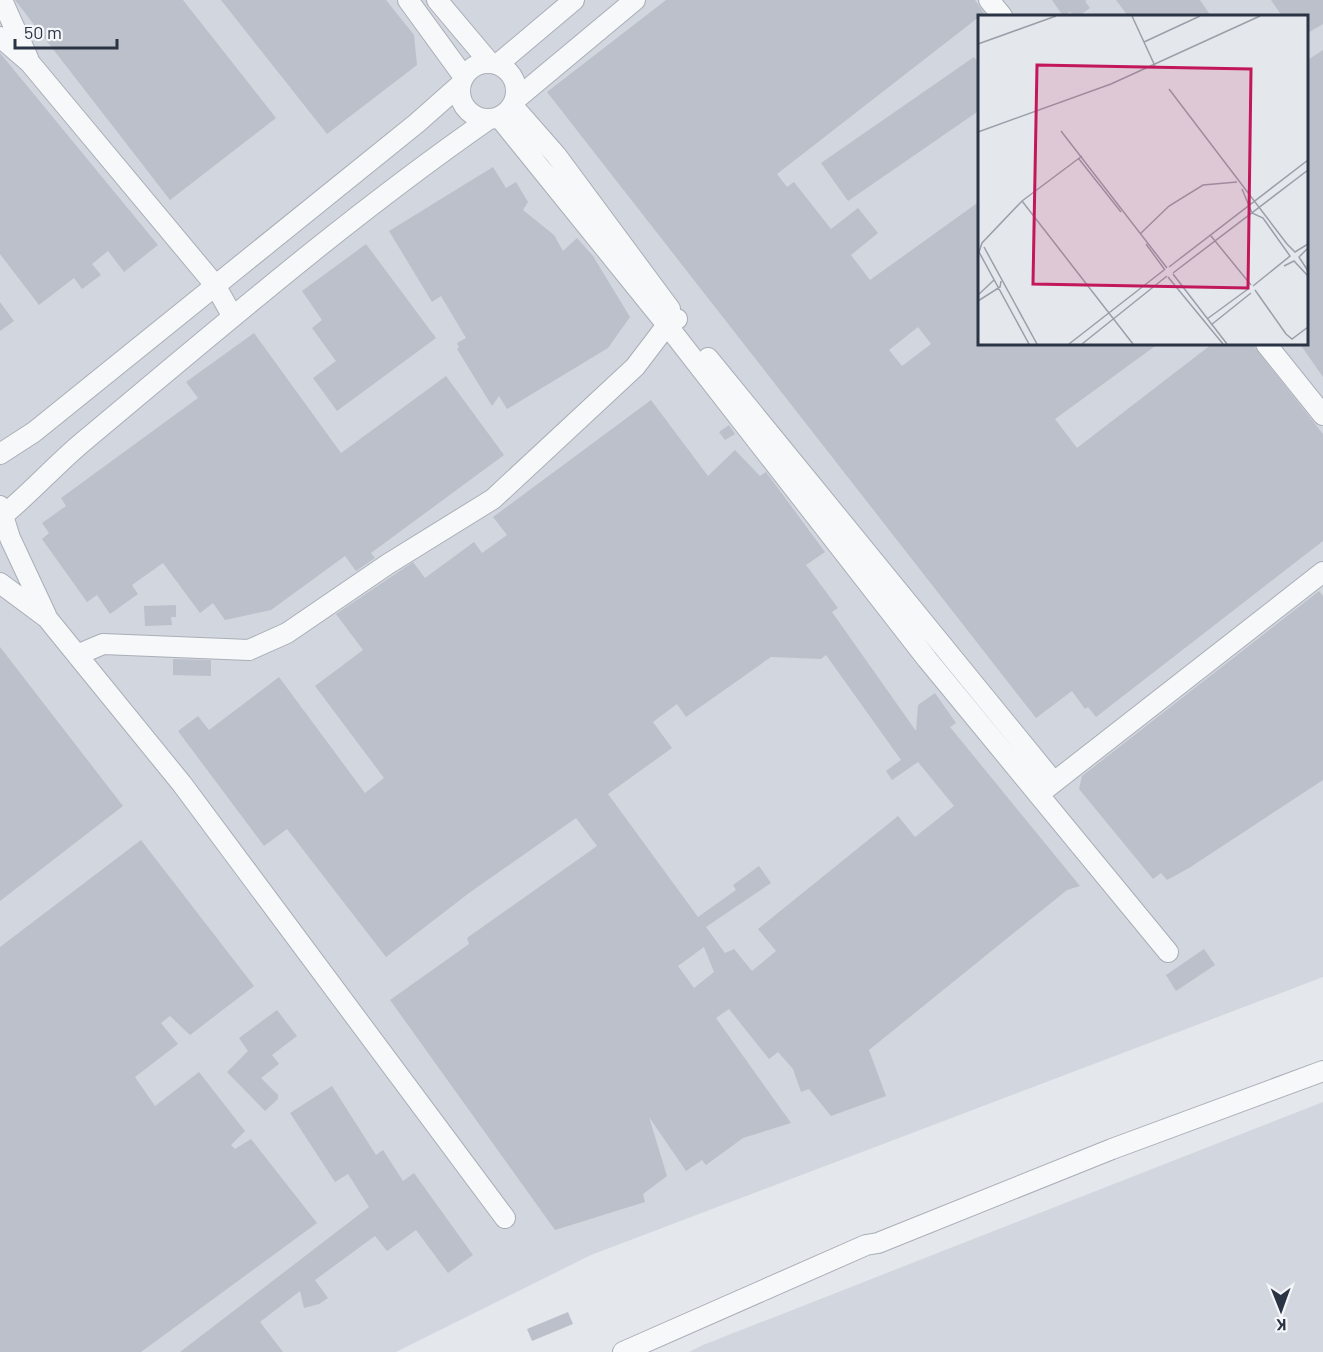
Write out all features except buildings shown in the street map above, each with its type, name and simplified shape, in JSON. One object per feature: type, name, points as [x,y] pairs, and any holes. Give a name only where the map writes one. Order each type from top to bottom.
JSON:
[{"type":"street","points":[[2,0],[30,63]]},
{"type":"street","points":[[408,0],[462,80],[462,101],[466,108],[480,118],[504,111]]},
{"type":"street","points":[[437,0],[494,63],[506,68],[516,83],[504,111]]},
{"type":"street","points":[[0,454],[34,432],[417,123],[475,66],[494,63],[574,0]]},
{"type":"street","points":[[505,1218],[182,784],[47,618],[10,538],[2,512],[233,317],[433,158],[504,111],[635,0]]},
{"type":"street","points":[[989,0],[1001,15]]},
{"type":"street","points":[[0,37],[30,63],[215,285],[233,317]]},
{"type":"street","points":[[504,111],[556,155],[672,322],[927,659],[1168,952]]},
{"type":"street","points":[[77,655],[103,644],[249,650],[287,633],[388,564],[493,500],[635,367],[672,322]]},
{"type":"street","points":[[672,322],[1053,781]]},
{"type":"street","points":[[1267,345],[1323,415]]},
{"type":"street","points":[[1039,796],[1053,781],[1323,572]]},
{"type":"street","points":[[0,583],[47,618]]},
{"type":"street","points":[[622,1352],[866,1245],[878,1243],[1112,1149],[1323,1071]]},
{"type":"shaded area","points":[[0,0],[1323,0],[1323,977],[591,1255],[396,1352],[0,1352]]},
{"type":"shaded area","points":[[1323,1102],[1323,1352],[689,1352],[703,1345]]}]
